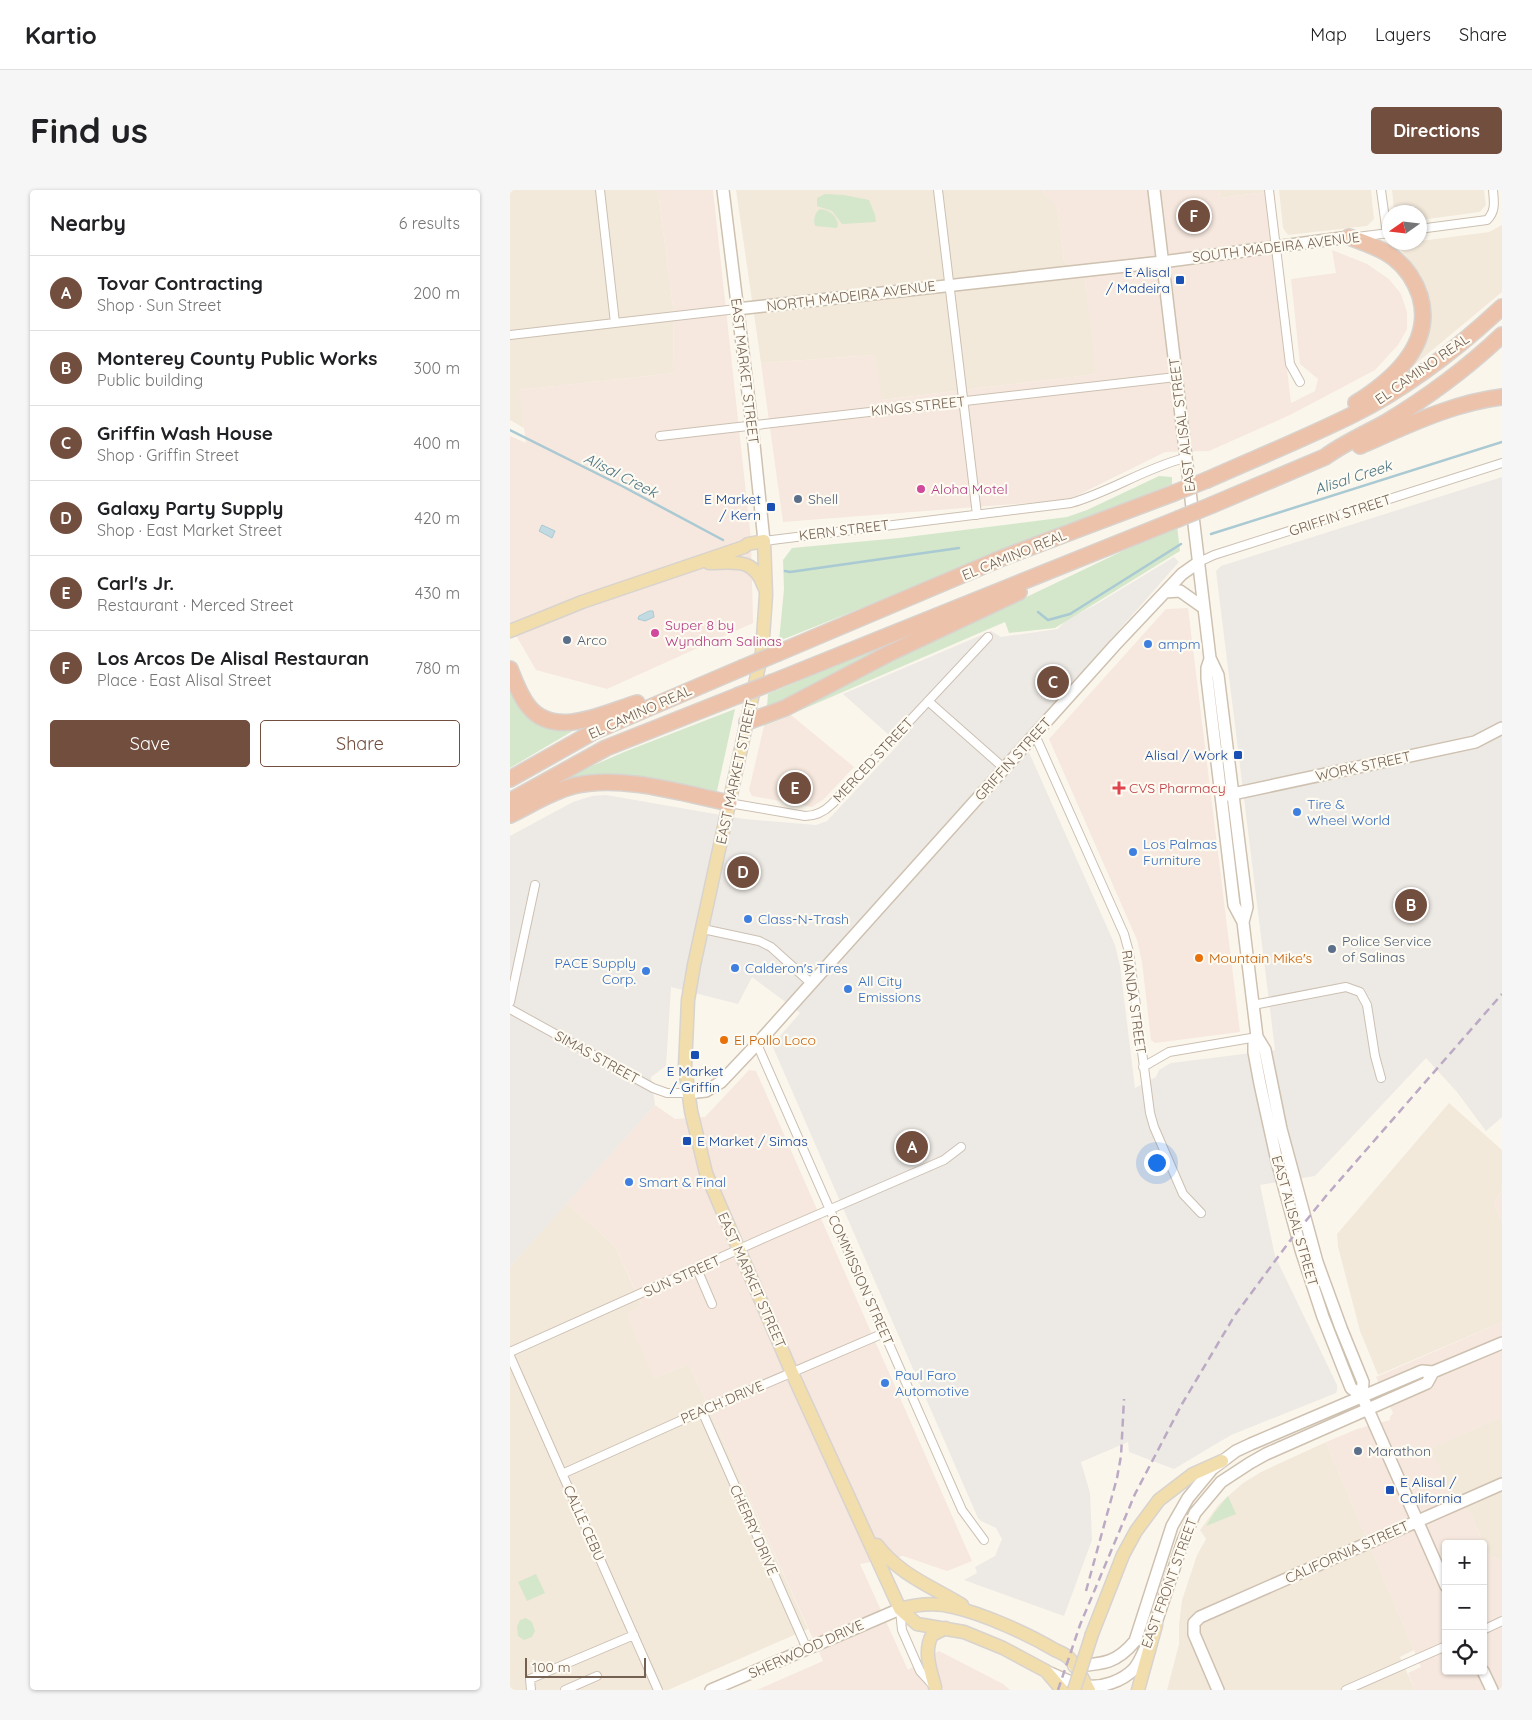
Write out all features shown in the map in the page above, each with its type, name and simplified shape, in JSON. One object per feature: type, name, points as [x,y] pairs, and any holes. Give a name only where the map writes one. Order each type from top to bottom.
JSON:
[{"type":"highway","points":[[1312,434],[1332,418],[1389,380],[1413,350],[1421,329],[1423,315],[1421,301],[1408,271],[1385,252],[1349,237]]},
{"type":"highway","name":"EL CAMINO REAL","points":[[510,779],[595,731],[1002,558],[1207,480],[1312,434],[1354,414],[1400,387],[1460,343],[1502,307]]},
{"type":"highway","name":"EL CAMINO REAL","points":[[510,801],[606,748],[1178,519],[1325,457],[1431,394],[1469,366],[1502,335]]},
{"type":"highway","points":[[1325,457],[1346,452],[1432,415],[1463,404],[1502,397]]},
{"type":"highway","points":[[747,722],[785,708],[890,653],[1049,578],[1070,561]]},
{"type":"highway","points":[[510,669],[522,696],[530,708],[544,718],[560,723],[577,722],[710,682]]},
{"type":"highway","points":[[510,815],[556,792],[573,786],[600,782],[627,782],[729,803]]},
{"type":"main road","name":"EAST MARKET STREET","points":[[723,190],[752,425],[764,541],[766,595],[762,652],[688,1000],[685,1046],[688,1093],[706,1173],[792,1372],[900,1609]]},
{"type":"main road","name":"EAST ALISAL STREET","points":[[1154,190],[1210,660],[1218,675],[1234,793],[1247,907],[1243,922],[1257,1037],[1254,1044],[1254,1052],[1260,1084],[1277,1161],[1301,1250],[1323,1317],[1351,1388],[1362,1396],[1446,1585]]},
{"type":"main road","name":"SOUTH MADEIRA AVENUE","points":[[1162,262],[1349,237]]},
{"type":"main road","name":"NORTH MADEIRA AVENUE","points":[[737,309],[949,284],[1162,262]]},
{"type":"main road","name":"KERN STREET","points":[[510,630],[582,602],[699,563],[748,544],[764,541]]},
{"type":"main road","name":"GRIFFIN STREET","points":[[688,1093],[706,1091],[721,1082],[812,984],[1165,592],[1186,570],[1199,562]]},
{"type":"main road","points":[[699,563],[741,563],[751,566],[759,575],[766,595]]},
{"type":"main road","points":[[1165,592],[1180,591],[1204,608]]},
{"type":"main road","name":"EAST ALISAL STREET","points":[[1210,660],[1207,668],[1207,678],[1234,906],[1243,922]]},
{"type":"main road","name":"WORK STREET","points":[[1221,796],[1475,742],[1502,728]]},
{"type":"main road","points":[[1433,1372],[1502,1343]]},
{"type":"main road","name":"EAST FRONT STREET","points":[[900,1609],[917,1624],[964,1632],[1003,1648],[1068,1681],[1088,1688],[1108,1684],[1126,1676],[1139,1661],[1156,1625],[1183,1541],[1195,1512],[1221,1482],[1266,1454],[1427,1383],[1433,1372],[1422,1371],[1362,1396],[1251,1444],[1222,1461],[1201,1481],[1188,1498],[1172,1526],[1135,1641],[1128,1650],[1113,1661],[1104,1664],[1074,1666]]},
{"type":"main road","points":[[1074,1690],[1092,1634],[1123,1555],[1136,1531],[1159,1500],[1193,1474],[1222,1461]]},
{"type":"main road","name":"CALIFORNIA STREET","points":[[1218,1690],[1194,1634],[1194,1623],[1200,1617],[1502,1484]]},
{"type":"main road","points":[[863,1525],[884,1553],[902,1571],[974,1613]]},
{"type":"main road","points":[[900,1609],[914,1604],[933,1604],[953,1606],[974,1613],[1042,1642],[1068,1657],[1088,1688]]},
{"type":"main road","name":"SHERWOOD DRIVE","points":[[711,1690],[900,1609]]},
{"type":"main road","points":[[1138,1690],[1156,1625]]},
{"type":"main road","points":[[936,1689],[928,1646],[932,1635],[946,1628]]},
{"type":"main road","points":[[1046,1671],[1062,1690]]},
{"type":"main road","points":[[1485,1675],[1492,1690]]},
{"type":"street","points":[[600,190],[616,323]]},
{"type":"street","points":[[938,190],[977,515]]},
{"type":"street","points":[[1269,190],[1290,364],[1300,382]]},
{"type":"street","points":[[1381,190],[1383,205]]},
{"type":"street","points":[[1427,229],[1487,220],[1493,212],[1493,190]]},
{"type":"street","name":"SOUTH MADEIRA AVENUE","points":[[1349,237],[1382,234]]},
{"type":"street","name":"NORTH MADEIRA AVENUE","points":[[510,335],[737,309]]},
{"type":"street","name":"KINGS STREET","points":[[660,436],[1176,377]]},
{"type":"street","name":"KERN STREET","points":[[764,541],[1071,503],[1168,462],[1185,458]]},
{"type":"street","name":"GRIFFIN STREET","points":[[1199,562],[1214,555],[1502,463]]},
{"type":"street","name":"MERCED STREET","points":[[729,803],[805,816],[824,811],[988,637]]},
{"type":"street","points":[[928,701],[1005,769]]},
{"type":"street","name":"RIANDA STREET","points":[[1035,735],[1124,934],[1130,960],[1150,1113],[1154,1127],[1183,1194],[1201,1213]]},
{"type":"street","points":[[510,1002],[535,885]]},
{"type":"street","points":[[703,929],[759,941],[771,946],[812,984]]},
{"type":"street","points":[[1253,1004],[1346,987],[1360,992],[1367,1005],[1374,1056],[1381,1078]]},
{"type":"street","name":"SIMAS STREET","points":[[510,1009],[654,1088],[667,1093],[688,1093]]},
{"type":"street","points":[[1144,1067],[1169,1052],[1257,1037]]},
{"type":"street","name":"COMMISSION STREET","points":[[757,1044],[962,1510],[984,1540]]},
{"type":"street","name":"SUN STREET","points":[[510,1352],[944,1160],[962,1147]]},
{"type":"street","points":[[697,1269],[712,1304]]},
{"type":"street","name":"PEACH DRIVE","points":[[562,1474],[702,1411],[884,1333]]},
{"type":"street","name":"CALLE CEBU","points":[[510,1356],[658,1690]]},
{"type":"street","name":"CHERRY DRIVE","points":[[702,1411],[807,1649]]},
{"type":"street","name":"EAST MARKET STREET","points":[[900,1609],[902,1630],[920,1671],[936,1689]]},
{"type":"street","points":[[1487,1628],[1502,1621]]},
{"type":"street","points":[[531,1690],[530,1679],[634,1635]]},
{"type":"street","points":[[1346,1690],[1442,1648]]},
{"type":"street","points":[[565,1690],[597,1676]]},
{"type":"shaded area","points":[[510,190],[658,190],[673,307],[674,373],[520,390],[524,428],[510,420]]},
{"type":"shaded area","points":[[658,190],[713,190],[751,539],[753,623],[607,689],[536,670],[510,625],[510,436],[526,443],[519,390],[674,373],[673,307]]},
{"type":"shaded area","points":[[736,190],[1043,190],[1044,194],[1057,205],[1064,260],[1085,278],[1097,374],[881,400],[875,355],[761,363]]},
{"type":"shaded area","points":[[1043,190],[1219,190],[1220,198],[1266,192],[1291,403],[1315,391],[1318,379],[1300,364],[1291,279],[1336,273],[1332,250],[1367,264],[1389,279],[1401,294],[1407,312],[1407,329],[1398,345],[1375,370],[1290,415],[1209,451],[1165,452],[1068,500],[783,522],[761,363],[875,355],[882,400],[1096,374],[1085,278],[1064,260],[1057,206],[1044,194]]},
{"type":"shaded area","points":[[1219,190],[1265,190],[1266,192],[1220,198]]},
{"type":"shaded area","points":[[1279,190],[1371,190],[1374,219],[1367,226],[1288,235],[1283,228]]},
{"type":"shaded area","points":[[1392,190],[1484,190],[1486,205],[1480,212],[1427,219],[1427,205],[1393,205]]},
{"type":"shaded area","points":[[1502,225],[1502,292],[1407,371],[1430,320],[1420,274],[1401,250],[1427,250],[1427,240],[1489,232]]},
{"type":"shaded area","points":[[1502,477],[1502,1117],[1486,1131],[1457,1092],[1426,1058],[1315,1176],[1260,1185],[1275,1256],[1337,1385],[1336,1393],[1231,1435],[1174,1469],[1129,1452],[1128,1442],[1081,1462],[1090,1493],[1092,1540],[1064,1616],[964,1580],[977,1573],[975,1567],[995,1556],[1002,1539],[996,1528],[978,1518],[772,1045],[800,1013],[752,977],[738,1004],[671,987],[666,1066],[651,1077],[655,1105],[510,1267],[510,836],[573,802],[592,796],[606,795],[744,819],[816,825],[827,821],[899,744],[843,694],[991,631],[1001,637],[1058,629],[1066,620],[1095,605],[1174,557],[1179,562],[1023,739],[1115,945],[1120,966],[1135,1088],[1156,1077],[1159,1070],[1171,1063],[1275,1050],[1216,571],[1221,566]]},
{"type":"shaded area","points":[[1188,608],[1240,1032],[1155,1043],[1151,1040],[1142,962],[1137,940],[1049,739],[1166,609]]},
{"type":"shaded area","points":[[791,715],[854,767],[824,799],[812,807],[752,796],[749,790],[764,726]]},
{"type":"shaded area","points":[[749,1070],[756,1071],[972,1561],[947,1571],[903,1556],[860,1564],[908,1670],[939,1651],[1003,1684],[1010,1690],[757,1690],[823,1661],[689,1364],[654,1378],[626,1314],[642,1305],[615,1246],[567,1203],[655,1105],[675,1119],[705,1117]]},
{"type":"shaded area","points":[[1449,1103],[1502,1150],[1502,1190],[1494,1203],[1502,1223],[1502,1322],[1378,1375],[1360,1331],[1338,1247],[1337,1234]]},
{"type":"shaded area","points":[[1502,1190],[1502,1223],[1494,1203]]},
{"type":"shaded area","points":[[567,1203],[615,1246],[642,1306],[654,1378],[689,1364],[808,1629],[668,1690],[510,1690],[510,1267]]},
{"type":"shaded area","points":[[1502,1322],[1502,1417],[1431,1448],[1451,1493],[1470,1513],[1482,1540],[1442,1540],[1442,1675],[1487,1675],[1487,1551],[1489,1555],[1502,1561],[1502,1690],[1415,1690],[1408,1673],[1421,1667],[1326,1442],[1357,1429],[1390,1420],[1393,1413],[1376,1377]]},
{"type":"shaded area","points":[[1502,1417],[1502,1561],[1489,1555],[1487,1540],[1482,1540],[1470,1513],[1451,1493],[1430,1448]]},
{"type":"shaded area","points":[[1326,1442],[1414,1650],[1400,1657],[1415,1690],[1167,1690],[1179,1644],[1182,1600],[1197,1555],[1206,1539],[1200,1530],[1219,1504],[1243,1483],[1261,1472]]},
{"type":"green space","points":[[825,194],[844,195],[869,200],[876,222],[842,224],[832,211],[817,206],[817,198]]},
{"type":"green space","points":[[820,209],[826,210],[834,216],[838,224],[837,228],[815,226],[815,216]]},
{"type":"green space","points":[[1159,476],[1172,477],[1172,484],[779,641],[784,589],[783,560],[792,548],[899,538],[1067,517],[1087,510]]},
{"type":"green space","points":[[1177,525],[1180,551],[1055,628],[1009,633],[1005,622],[764,726],[765,722]]},
{"type":"green space","points":[[924,628],[774,706],[767,706],[768,694]]},
{"type":"green space","points":[[513,689],[549,726],[576,729],[510,768],[510,690]]},
{"type":"green space","points":[[735,709],[717,791],[713,793],[643,778],[556,789],[553,783],[624,752]]},
{"type":"green space","points":[[1228,1496],[1236,1514],[1206,1526],[1214,1513]]},
{"type":"green space","points":[[536,1574],[545,1593],[527,1601],[518,1582]]},
{"type":"green space","points":[[526,1618],[532,1622],[535,1631],[532,1637],[524,1640],[518,1636],[517,1626],[520,1620]]},
{"type":"water","points":[[542,525],[555,531],[552,538],[539,531]]},
{"type":"water","points":[[653,611],[654,617],[645,621],[638,619],[639,616]]},
{"type":"waterway","name":"Alisal Creek","points":[[510,430],[622,486],[723,540]]},
{"type":"waterway","name":"Alisal Creek","points":[[1211,534],[1502,442]]},
{"type":"waterway","name":"Alisal Creek","points":[[1038,612],[1048,620],[1070,614],[1181,544]]},
{"type":"waterway","name":"Alisal Creek","points":[[785,571],[790,572],[959,548]]},
{"type":"railway","points":[[1058,1690],[1080,1625],[1135,1494],[1182,1404],[1235,1315],[1326,1196],[1502,994]]},
{"type":"railway","points":[[1086,1591],[1117,1478],[1121,1456],[1124,1399]]},
{"type":"place","name":"Los Arcos De Alisal Restauran","points":[[1194,216]]},
{"type":"place","name":"E Alisal / Madeira","points":[[1180,280]]},
{"type":"place","name":"Aloha Motel","points":[[921,489]]},
{"type":"place","name":"Shell","points":[[798,499]]},
{"type":"place","name":"E Market / Kern","points":[[771,507]]},
{"type":"place","name":"Super 8 by Wyndham Salinas","points":[[655,633]]},
{"type":"place","name":"Arco","points":[[567,640]]},
{"type":"place","name":"ampm","points":[[1148,644]]},
{"type":"place","name":"Griffin Wash House","points":[[1053,682]]},
{"type":"place","name":"Alisal / Work","points":[[1238,755]]},
{"type":"place","name":"Carl's Jr.","points":[[795,788]]},
{"type":"place","name":"CVS Pharmacy","points":[[1119,788]]},
{"type":"place","name":"Tire & Wheel World","points":[[1297,812]]},
{"type":"place","name":"Los Palmas Furniture","points":[[1133,852]]},
{"type":"place","name":"Galaxy Party Supply","points":[[743,872]]},
{"type":"place","name":"Monterey County Public Works","points":[[1411,905]]},
{"type":"place","name":"Class-N-Trash","points":[[748,919]]},
{"type":"place","name":"Police Service of Salinas","points":[[1332,949]]},
{"type":"place","name":"Mountain Mike's","points":[[1199,958]]},
{"type":"place","name":"Calderon's Tires","points":[[735,968]]},
{"type":"place","name":"PACE Supply Corp.","points":[[646,971]]},
{"type":"place","name":"All City Emissions","points":[[848,989]]},
{"type":"place","name":"El Pollo Loco","points":[[724,1040]]},
{"type":"place","name":"E Market / Griffin","points":[[695,1055]]},
{"type":"place","name":"E Market / Simas","points":[[687,1141]]},
{"type":"place","name":"Tovar Contracting","points":[[912,1147]]},
{"type":"place","name":"Smart & Final","points":[[629,1182]]},
{"type":"place","name":"Paul Faro Automotive","points":[[885,1383]]},
{"type":"place","name":"Marathon","points":[[1358,1451]]},
{"type":"place","name":"E Alisal / California","points":[[1390,1490]]}]
